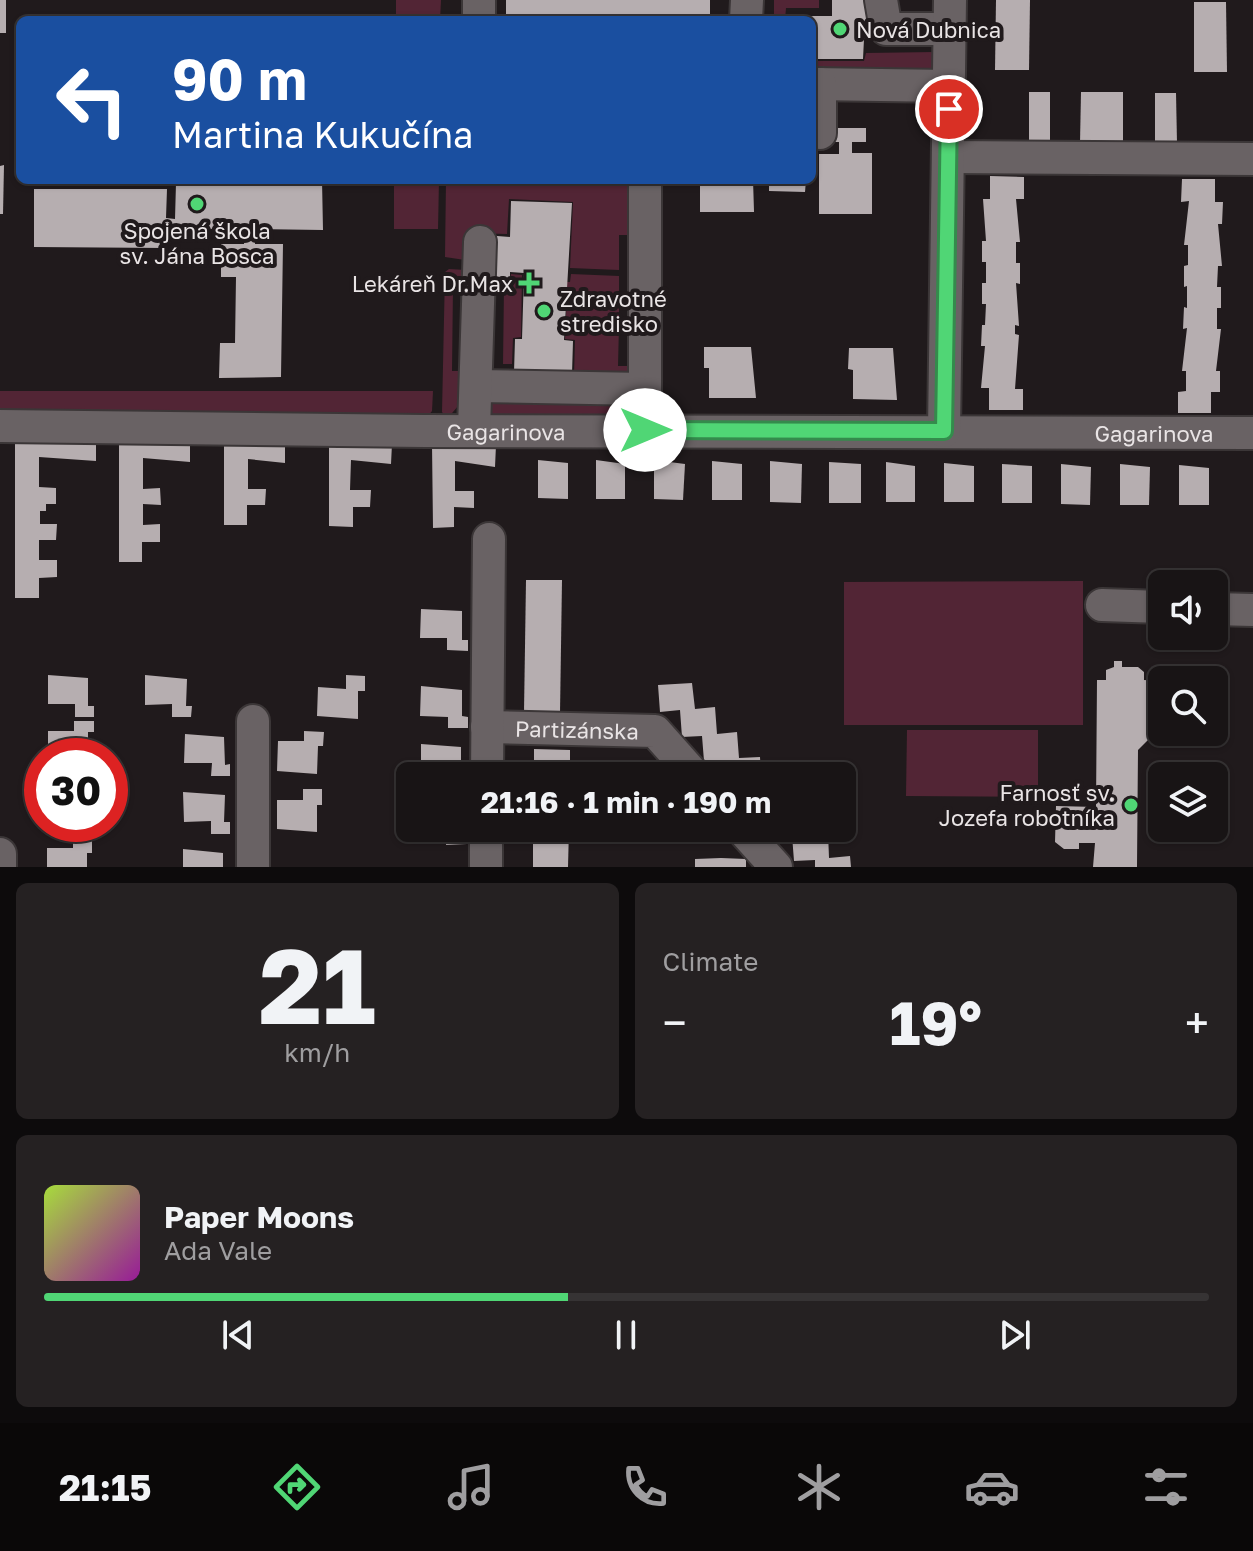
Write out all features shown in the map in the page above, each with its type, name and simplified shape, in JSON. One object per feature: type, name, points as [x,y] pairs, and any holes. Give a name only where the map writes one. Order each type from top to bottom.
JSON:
[{"type":"street","points":[[881,0],[886,29],[950,15],[944,431]]},
{"type":"street","points":[[820,133],[816,84],[949,86]]},
{"type":"street","points":[[949,157],[1253,159]]},
{"type":"street","points":[[645,184],[645,430]]},
{"type":"street","points":[[474,429],[480,242]]},
{"type":"street","points":[[476,386],[644,389]]},
{"type":"street","name":"Gagarinova","points":[[8,426],[1253,433]]},
{"type":"street","points":[[487,762],[489,539]]},
{"type":"street","points":[[1102,605],[1148,607]]},
{"type":"street","points":[[1228,609],[1253,610]]},
{"type":"street","points":[[253,721],[253,867]]},
{"type":"street","name":"Partizánska","points":[[487,727],[655,731],[683,762]]},
{"type":"street","points":[[486,842],[486,867]]},
{"type":"street","points":[[754,842],[776,867]]},
{"type":"street","points":[[0,854],[0,867]]},
{"type":"shaded area","points":[[396,0],[441,0],[440,16],[396,16]]},
{"type":"shaded area","points":[[774,0],[819,0],[819,8],[786,8],[785,16],[774,16]]},
{"type":"shaded area","points":[[935,52],[934,77],[816,77],[816,61],[864,61],[866,53]]},
{"type":"shaded area","points":[[394,184],[439,184],[438,229],[394,229]]},
{"type":"shaded area","points":[[446,184],[639,184],[638,235],[619,235],[619,270],[570,268],[573,202],[509,199],[507,234],[471,233],[465,260],[445,257]]},
{"type":"shaded area","points":[[449,269],[466,270],[469,287],[453,287],[452,371],[461,371],[464,399],[447,419],[442,412],[445,272]]},
{"type":"shaded area","points":[[511,274],[522,275],[521,337],[513,338],[512,364],[503,364],[504,287],[490,287],[490,283],[510,284]]},
{"type":"shaded area","points":[[571,274],[619,276],[619,320],[566,317],[567,282],[570,282]]},
{"type":"shaded area","points":[[566,322],[619,325],[618,366],[637,366],[636,374],[574,375],[575,340],[565,339]]},
{"type":"shaded area","points":[[0,391],[433,391],[432,411],[424,421],[0,420]]},
{"type":"shaded area","points":[[632,398],[627,417],[495,417],[489,412],[488,402]]},
{"type":"shaded area","points":[[1083,581],[1083,725],[844,725],[844,582]]},
{"type":"shaded area","points":[[907,730],[1038,730],[1038,797],[906,796]]},
{"type":"building","points":[[0,0],[6,0],[6,33],[0,33]]},
{"type":"building","points":[[506,0],[710,0],[710,16],[506,16]]},
{"type":"building","name":"Nová Dubnica","points":[[832,0],[869,0],[868,38],[864,39],[863,59],[816,59],[816,16],[832,16]]},
{"type":"building","points":[[996,0],[1030,0],[1029,70],[995,70]]},
{"type":"building","points":[[1194,2],[1226,2],[1227,72],[1194,72]]},
{"type":"building","points":[[1029,92],[1050,92],[1050,142],[1029,142]]},
{"type":"building","points":[[1081,92],[1123,92],[1123,143],[1080,143]]},
{"type":"building","points":[[1155,93],[1176,93],[1177,143],[1155,143]]},
{"type":"building","points":[[826,128],[866,128],[866,142],[852,142],[852,153],[872,153],[872,214],[819,214],[819,154],[839,154],[839,142],[826,142]]},
{"type":"building","points":[[4,165],[3,214],[0,214],[0,166]]},
{"type":"building","points":[[990,176],[1024,177],[1024,199],[1016,199],[1020,242],[1016,242],[1016,263],[1020,263],[1020,284],[1016,283],[1019,326],[1015,325],[1015,334],[1019,335],[1015,389],[1023,389],[1023,410],[989,410],[989,388],[981,388],[985,346],[981,346],[982,325],[985,325],[986,304],[982,304],[982,283],[986,283],[986,262],[982,262],[982,241],[986,241],[983,199],[990,199]]},
{"type":"building","points":[[1182,179],[1215,179],[1215,202],[1223,202],[1222,224],[1218,224],[1222,266],[1218,266],[1217,287],[1221,287],[1221,308],[1217,308],[1217,329],[1221,329],[1216,371],[1220,371],[1220,392],[1211,392],[1211,413],[1178,413],[1178,392],[1186,391],[1186,371],[1182,371],[1187,328],[1183,329],[1184,307],[1187,308],[1184,266],[1188,265],[1188,245],[1184,245],[1189,201],[1181,202]]},
{"type":"building","points":[[176,184],[322,184],[323,230],[255,229],[255,244],[283,244],[281,377],[219,378],[220,343],[235,343],[236,277],[221,277],[221,244],[244,244],[245,229],[167,229],[166,248],[34,247],[34,189],[167,189],[166,218],[175,219]]},
{"type":"building","points":[[700,184],[753,184],[754,212],[700,212]]},
{"type":"building","points":[[769,184],[806,184],[805,192],[769,191]]},
{"type":"building","name":"Zdravotné stredisko","points":[[511,201],[572,203],[564,340],[573,341],[572,374],[514,372],[515,339],[522,339],[524,273],[510,272],[510,282],[495,282],[497,236],[510,237]]},
{"type":"building","points":[[704,347],[751,347],[756,398],[709,398],[709,368],[704,368]]},
{"type":"building","points":[[849,348],[893,348],[897,400],[853,399],[853,370],[848,369]]},
{"type":"building","points":[[15,441],[96,442],[96,461],[39,457],[39,487],[56,488],[56,504],[46,504],[46,511],[40,511],[40,524],[57,524],[56,540],[39,540],[39,560],[57,560],[57,577],[39,578],[39,598],[15,598]]},
{"type":"building","points":[[119,442],[190,442],[190,462],[143,458],[143,489],[160,488],[161,505],[143,504],[143,525],[160,524],[160,542],[142,542],[142,562],[119,562]]},
{"type":"building","points":[[224,443],[285,443],[285,463],[248,459],[248,489],[266,489],[265,505],[247,505],[247,525],[224,525]]},
{"type":"building","points":[[329,443],[392,444],[391,464],[351,460],[350,490],[371,490],[370,507],[353,507],[353,527],[329,526]]},
{"type":"building","points":[[432,444],[496,445],[495,467],[455,461],[455,491],[474,491],[474,508],[454,507],[454,527],[433,528]]},
{"type":"building","points":[[538,460],[568,463],[568,499],[538,498]]},
{"type":"building","points":[[596,460],[625,464],[625,499],[596,499]]},
{"type":"building","points":[[654,460],[685,464],[683,500],[654,499]]},
{"type":"building","points":[[712,461],[742,464],[742,500],[712,500]]},
{"type":"building","points":[[770,461],[802,464],[801,503],[770,502]]},
{"type":"building","points":[[829,462],[861,464],[861,503],[829,503]]},
{"type":"building","points":[[886,462],[915,466],[915,502],[886,502]]},
{"type":"building","points":[[944,463],[974,466],[974,502],[944,502]]},
{"type":"building","points":[[1002,464],[1032,466],[1032,503],[1002,503]]},
{"type":"building","points":[[1061,464],[1091,467],[1090,505],[1061,504]]},
{"type":"building","points":[[1120,464],[1150,467],[1149,505],[1120,505]]},
{"type":"building","points":[[1179,465],[1209,468],[1209,505],[1179,505]]},
{"type":"building","points":[[526,580],[562,580],[560,713],[524,712]]},
{"type":"building","points":[[421,609],[462,611],[462,640],[468,640],[468,651],[447,650],[447,638],[420,638]]},
{"type":"building","points":[[1114,661],[1122,661],[1122,667],[1138,667],[1144,672],[1144,680],[1148,680],[1148,740],[1138,750],[1137,867],[1093,867],[1095,843],[1079,843],[1079,849],[1064,849],[1055,842],[1056,806],[1096,807],[1097,680],[1106,680],[1106,670],[1114,667]]},
{"type":"building","points":[[48,675],[88,678],[88,706],[94,706],[94,717],[75,717],[75,704],[48,704]]},
{"type":"building","points":[[145,675],[187,679],[186,706],[192,706],[191,717],[172,717],[172,704],[145,705]]},
{"type":"building","points":[[346,675],[365,676],[365,691],[358,691],[358,719],[317,716],[318,687],[346,689]]},
{"type":"building","points":[[692,683],[695,709],[715,707],[717,734],[737,732],[739,758],[760,757],[760,762],[704,761],[702,736],[682,737],[680,710],[660,712],[658,685]]},
{"type":"building","points":[[421,686],[462,690],[462,716],[468,717],[468,728],[448,728],[448,717],[420,716]]},
{"type":"building","points":[[74,721],[94,721],[94,732],[88,732],[88,738],[48,738],[48,731],[74,731]]},
{"type":"building","points":[[304,731],[324,732],[323,746],[318,746],[317,774],[277,771],[278,741],[304,741]]},
{"type":"building","points":[[185,734],[224,737],[225,765],[230,764],[230,776],[211,776],[212,763],[184,763]]},
{"type":"building","points":[[421,744],[461,747],[461,762],[421,762]]},
{"type":"building","points":[[534,749],[570,750],[570,762],[534,762]]},
{"type":"building","points":[[303,789],[322,789],[322,805],[317,805],[317,832],[277,829],[277,800],[303,800]]},
{"type":"building","points":[[183,792],[225,795],[224,822],[230,822],[230,834],[211,834],[211,821],[184,822]]},
{"type":"building","points":[[73,842],[92,842],[92,853],[87,853],[87,867],[47,867],[47,848],[73,848]]},
{"type":"building","points":[[446,842],[467,842],[467,844],[446,845]]},
{"type":"building","points":[[533,842],[569,842],[568,867],[533,867]]},
{"type":"building","points":[[793,842],[828,842],[829,858],[850,856],[851,867],[815,867],[815,860],[794,861]]},
{"type":"building","points":[[183,849],[223,853],[223,867],[183,867]]},
{"type":"building","points":[[695,859],[746,859],[746,867],[695,867]]},
{"type":"place","name":"Nová Dubnica","points":[[840,29]]},
{"type":"place","name":"Spojená škola sv. Jána Bosca","points":[[197,204]]},
{"type":"place","name":"Lekáreň Dr.Max","points":[[529,283]]},
{"type":"place","name":"Zdravotné stredisko","points":[[544,311]]},
{"type":"place","name":"Farnosť sv. Jozefa robotníka","points":[[1131,805]]},
{"type":"route","points":[[645,430],[944,431],[949,109]]}]
